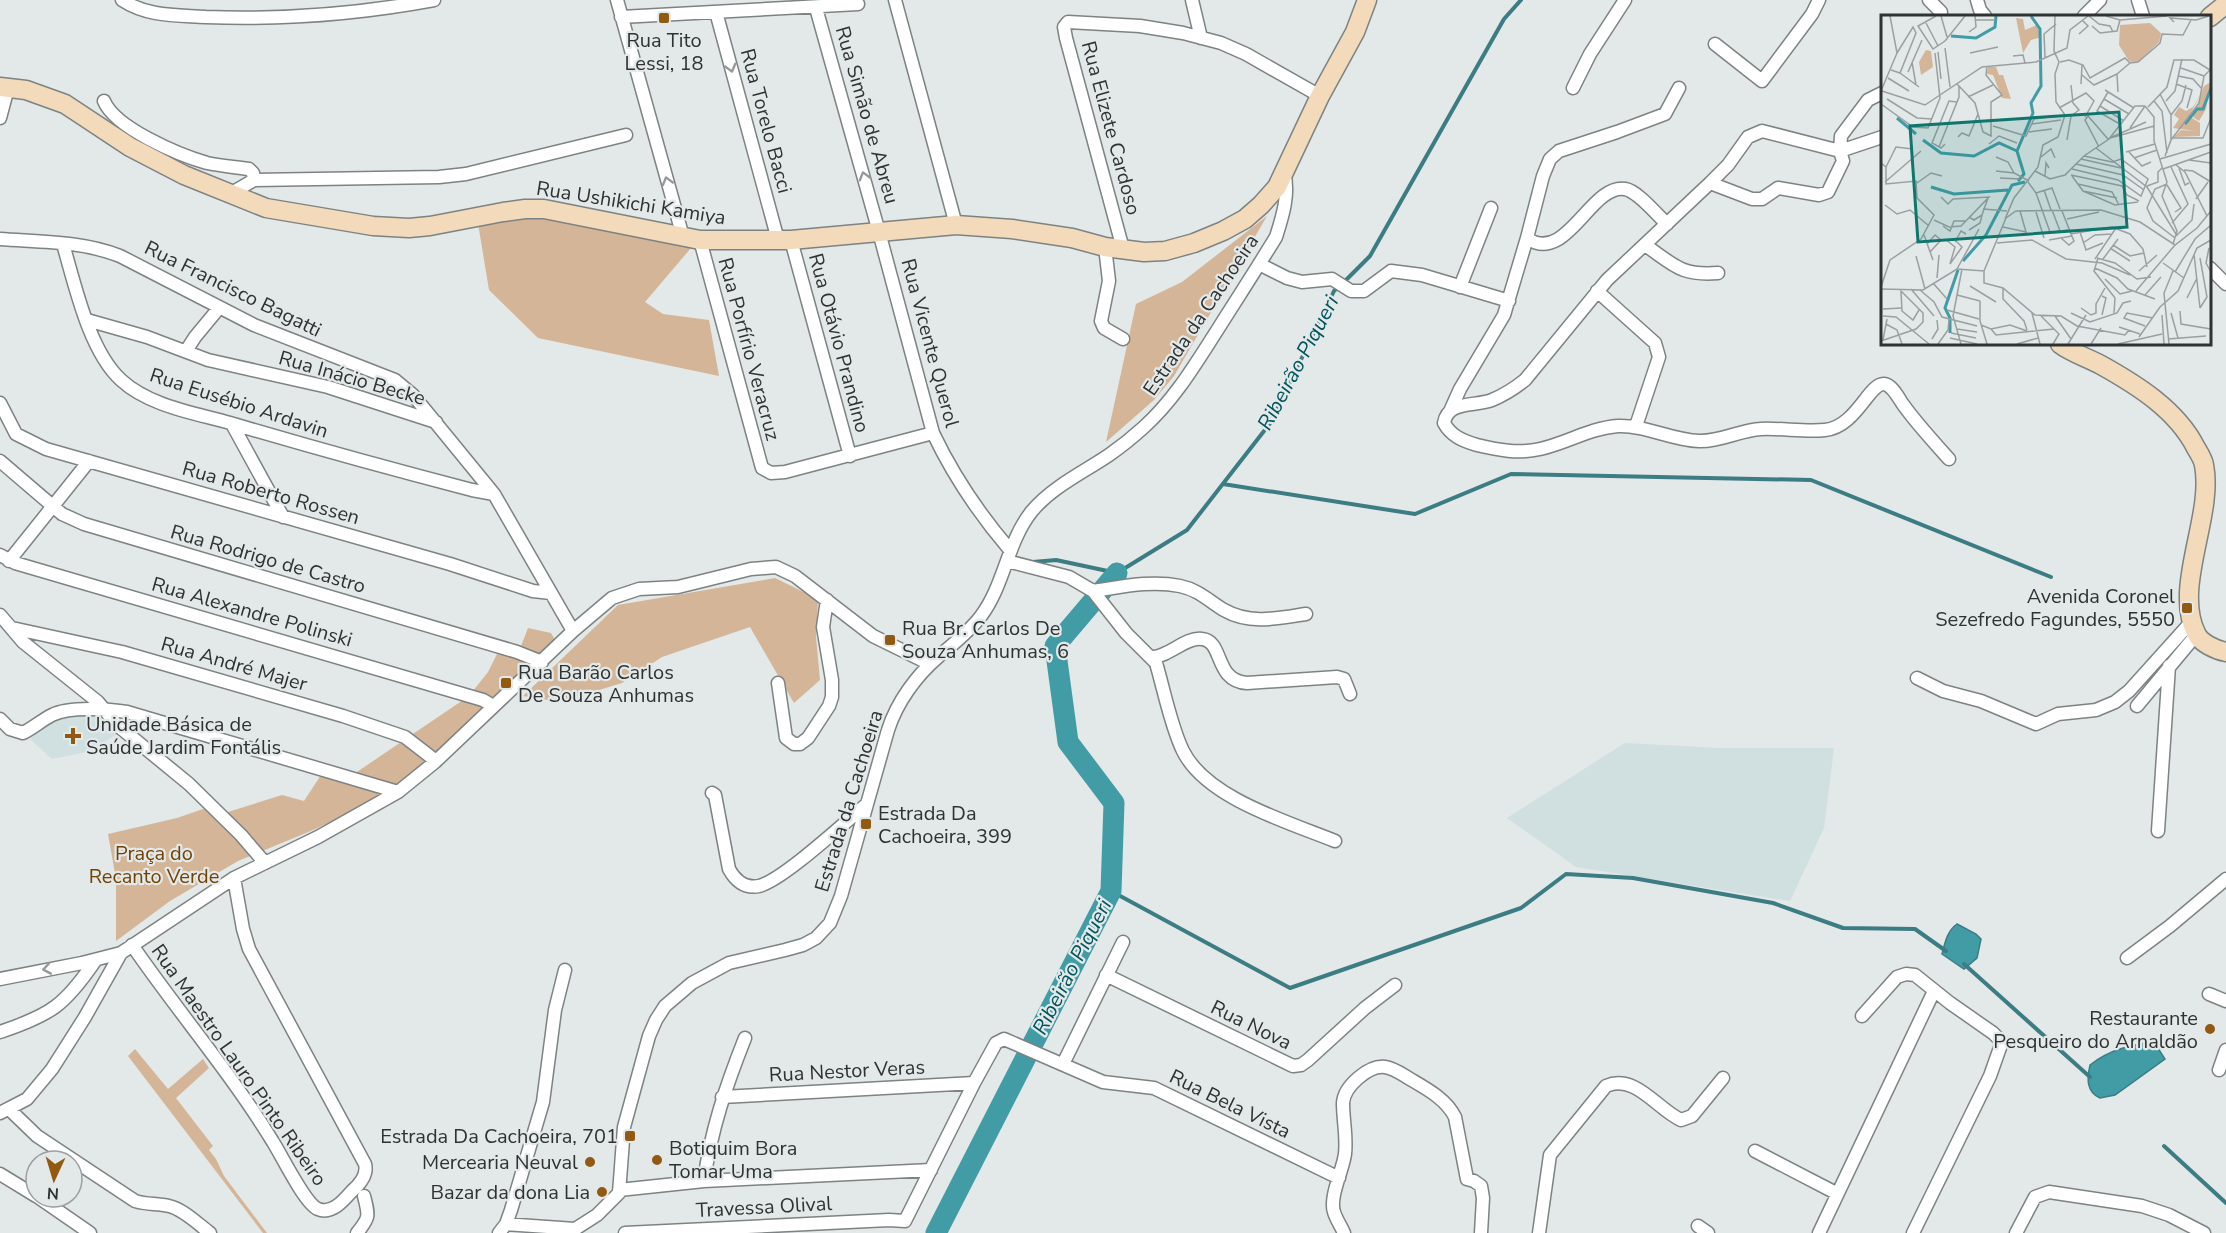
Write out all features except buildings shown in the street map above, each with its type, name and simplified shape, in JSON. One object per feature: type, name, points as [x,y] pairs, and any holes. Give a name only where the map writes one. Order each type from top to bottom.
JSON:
[{"type":"main road","name":"Rua Ushikichi Kamiya","points":[[4,88],[26,90],[65,104],[130,147],[184,175],[267,208],[373,226],[409,228],[430,226],[503,212],[544,209],[691,238],[785,240],[956,225],[1032,232],[1072,238],[1105,247],[1144,252],[1194,243],[1245,219],[1262,205],[1277,187],[1320,96],[1355,33],[1367,0]]},
{"type":"main road","points":[[2211,16],[2226,4]]},
{"type":"main road","points":[[2062,345],[2133,384],[2168,410],[2193,441],[2204,464],[2205,496],[2189,598],[2194,628],[2205,643],[2226,652]]},
{"type":"street","points":[[122,0],[145,12],[162,15],[262,19],[356,13],[434,0]]},
{"type":"street","name":"Rua Porfírio Veracruz","points":[[616,0],[762,468],[771,473],[785,472],[850,456]]},
{"type":"street","points":[[895,0],[956,225]]},
{"type":"street","points":[[1192,0],[1201,38],[1221,43],[1246,54],[1320,96]]},
{"type":"street","points":[[1573,88],[1590,54],[1625,0]]},
{"type":"street","points":[[1715,44],[1762,81],[1812,14],[1819,0]]},
{"type":"street","points":[[1929,0],[1941,12]]},
{"type":"street","points":[[1977,0],[1984,15]]},
{"type":"street","points":[[2085,15],[2100,0]]},
{"type":"street","points":[[2138,0],[2143,15]]},
{"type":"street","points":[[621,17],[858,4]]},
{"type":"street","name":"Rua Simão de Abreu","points":[[816,8],[879,232]]},
{"type":"street","name":"Rua Torelo Bacci","points":[[716,12],[785,240]]},
{"type":"street","name":"Rua Elizete Cardoso","points":[[1124,249],[1066,38],[1065,24],[1073,21],[1140,26],[1201,38]]},
{"type":"street","points":[[0,118],[4,88]]},
{"type":"street","points":[[1679,88],[1665,114],[1559,151],[1550,159],[1543,176],[1504,315],[1494,336],[1446,415],[1444,423],[1449,432],[1466,442],[1502,451],[1541,449],[1596,430],[1636,426],[1667,436],[1701,441],[1760,429],[1826,430],[1841,425],[1852,417],[1872,389],[1882,384],[1894,391],[1913,418],[1949,459]]},
{"type":"street","points":[[1710,183],[1752,199],[1762,199],[1778,188],[1819,195],[1828,192],[1843,161],[1840,151],[1841,136],[1868,100],[1881,94]]},
{"type":"street","points":[[104,101],[107,109],[114,116],[145,136],[203,162],[249,169],[253,173],[254,180]]},
{"type":"street","points":[[1451,409],[1490,401],[1525,380],[1597,291],[1728,165],[1748,137],[1754,133],[1762,131],[1840,151],[1881,137]]},
{"type":"street","points":[[230,194],[254,180],[439,177],[466,174],[626,135]]},
{"type":"street","name":"Estrada da Cachoeira","points":[[619,1190],[624,1126],[640,1066],[660,1013],[674,996],[711,971],[745,958],[803,945],[825,930],[842,896],[888,730],[896,709],[911,686],[930,664],[980,618],[994,596],[1023,523],[1046,498],[1125,443],[1158,414],[1193,368],[1276,237],[1281,222],[1287,184],[1284,173]]},
{"type":"street","points":[[1527,238],[1541,246],[1551,243],[1563,235],[1604,196],[1621,189],[1627,189],[1636,195],[1667,225]]},
{"type":"street","points":[[1460,286],[1491,208]]},
{"type":"street","name":"Rua Vicente Querol","points":[[879,232],[933,433],[946,460],[1008,556]]},
{"type":"street","name":"Rua Francisco Bagatti","points":[[0,239],[63,244],[104,250],[120,256],[219,308],[296,343],[395,380],[413,395],[437,423]]},
{"type":"street","name":"Rua Otávio Prandino","points":[[785,240],[850,456]]},
{"type":"street","name":"Rua Eusébio Ardavin","points":[[63,244],[87,320],[100,352],[115,374],[128,386],[163,403],[232,424],[419,476],[494,494]]},
{"type":"street","points":[[1645,245],[1683,272],[1698,275],[1718,273]]},
{"type":"street","points":[[1105,247],[1109,280],[1101,321],[1104,328],[1123,339]]},
{"type":"street","points":[[1259,264],[1287,278],[1302,282],[1332,279],[1351,291],[1364,291],[1391,271],[1422,275],[1509,301]]},
{"type":"street","points":[[2211,269],[2226,284]]},
{"type":"street","points":[[1597,291],[1655,343],[1659,357],[1636,426]]},
{"type":"street","points":[[186,351],[219,308]]},
{"type":"street","name":"Rua Inácio Becke","points":[[87,320],[147,337],[232,367],[328,387],[437,423],[494,494],[573,631]]},
{"type":"street","name":"Rua Roberto Rossen","points":[[0,403],[11,427],[20,438],[46,449],[450,564],[533,591],[551,592]]},
{"type":"street","points":[[232,424],[283,517]]},
{"type":"street","points":[[850,456],[933,433]]},
{"type":"street","name":"Rua Rodrigo de Castro","points":[[0,461],[62,514],[84,524],[517,652],[542,662]]},
{"type":"street","points":[[5,558],[54,507],[89,461]]},
{"type":"street","points":[[1008,556],[1069,577],[1092,591],[1126,633],[1153,657],[1182,751],[1192,767],[1211,786],[1232,798],[1335,841]]},
{"type":"street","name":"Rua Alexandre Polinski","points":[[5,558],[483,700],[493,706]]},
{"type":"street","points":[[0,979],[94,961],[127,949],[234,878],[373,808],[398,792],[436,760],[573,631],[612,598],[627,591],[678,587],[765,566],[784,569],[873,636],[930,664]]},
{"type":"street","points":[[1092,591],[1167,584],[1204,594],[1222,609],[1245,618],[1270,619],[1306,614]]},
{"type":"street","points":[[778,683],[786,738],[794,744],[805,742],[820,722],[832,697],[832,680],[823,627],[826,600]]},
{"type":"street","points":[[0,615],[23,642],[98,702],[117,725],[189,784],[241,835],[264,863]]},
{"type":"street","name":"Rua André Majer","points":[[12,628],[122,652],[343,716],[405,737],[436,760]]},
{"type":"street","points":[[2137,706],[2169,666],[2194,628]]},
{"type":"street","points":[[1917,678],[1943,691],[1980,701],[2036,724],[2058,714],[2096,710],[2115,702],[2194,628]]},
{"type":"street","points":[[1153,657],[1167,654],[1200,638],[1207,640],[1213,646],[1227,675],[1233,681],[1247,683],[1337,677],[1344,679],[1350,694]]},
{"type":"street","points":[[2158,831],[2169,666]]},
{"type":"street","points":[[0,719],[10,729],[23,733],[52,715],[64,712],[104,709],[127,712],[398,792]]},
{"type":"street","points":[[712,793],[715,795],[729,869],[734,879],[750,886],[759,886],[779,875],[867,804]]},
{"type":"street","name":"Rua Maestro Lauro Pinto Ribeiro","points":[[127,949],[260,1122],[306,1197],[316,1209],[334,1209],[366,1174],[365,1164],[249,949],[234,878]]},
{"type":"street","points":[[2127,958],[2170,926],[2226,879]]},
{"type":"street","points":[[1063,1064],[1123,942]]},
{"type":"street","points":[[127,949],[52,1069],[27,1099],[5,1111],[37,1136],[135,1201],[151,1206],[167,1205],[210,1233]]},
{"type":"street","points":[[0,1032],[49,1012],[65,1000],[94,961]]},
{"type":"street","points":[[565,970],[555,1010],[546,1087],[503,1228],[575,1231],[597,1215],[615,1198],[619,1190],[704,1181],[931,1170],[974,1083]]},
{"type":"street","points":[[1862,1016],[1897,977],[1906,974],[1915,975],[2002,1042],[1990,1076],[1913,1233]]},
{"type":"street","name":"Rua Nova","points":[[1106,975],[1293,1066],[1301,1065],[1395,985]]},
{"type":"street","points":[[1819,1233],[1836,1193],[1934,991]]},
{"type":"street","points":[[2209,994],[2226,1001]]},
{"type":"street","points":[[704,1181],[707,1158],[722,1097],[745,1038]]},
{"type":"street","name":"Rua Bela Vista","points":[[974,1083],[996,1043],[1000,1040],[1008,1040],[1103,1082],[1154,1088],[1339,1178]]},
{"type":"street","points":[[2219,1070],[2226,1050]]},
{"type":"street","points":[[1344,1233],[1333,1211],[1345,1151],[1343,1104],[1345,1095],[1348,1088],[1375,1068],[1389,1067],[1440,1098],[1450,1108],[1455,1118],[1467,1179],[1479,1183],[1482,1192],[1481,1233]]},
{"type":"street","points":[[1539,1233],[1550,1155],[1606,1086],[1614,1082],[1631,1085],[1681,1120],[1692,1116],[1723,1078]]},
{"type":"street","name":"Rua Nestor Veras","points":[[722,1097],[974,1083]]},
{"type":"street","points":[[1755,1151],[1836,1193]]},
{"type":"street","name":"Travessa Olival","points":[[625,1233],[905,1221],[931,1170]]},
{"type":"street","points":[[0,1174],[24,1188]]},
{"type":"street","points":[[2016,1233],[2035,1197],[2049,1192],[2142,1206],[2169,1215],[2204,1233]]},
{"type":"street","points":[[357,1233],[369,1216],[364,1196]]},
{"type":"street","points":[[56,1209],[90,1233]]},
{"type":"shaded area","name":"Unidade Básica de Saúde Jardim Fontális","points":[[87,712],[119,733],[87,752],[52,759],[30,739],[44,725],[60,715]]},
{"type":"shaded area","points":[[1625,743],[1720,748],[1834,748],[1824,828],[1790,901],[1576,867],[1507,818]]},
{"type":"green space","points":[[1267,216],[1174,376],[1154,400],[1106,442],[1136,304],[1182,282]]},
{"type":"green space","points":[[477,217],[553,218],[691,248],[645,302],[663,314],[709,320],[719,376],[538,338],[489,290]]},
{"type":"green space","points":[[775,578],[818,599],[816,637],[820,680],[794,703],[750,627],[662,657],[622,683],[560,702],[523,696],[618,605]]},
{"type":"green space","name":"Praça do Recanto Verde","points":[[528,628],[551,633],[555,640],[423,768],[394,792],[313,830],[238,861],[170,901],[116,941],[116,879],[108,834],[177,818],[206,808],[239,833],[228,812],[282,795],[304,801],[321,775],[351,776],[469,696],[488,672],[498,652],[521,646]]},
{"type":"green space","points":[[135,1049],[168,1089],[203,1059],[209,1068],[176,1098],[213,1146],[209,1150],[224,1176],[267,1233],[263,1233],[128,1056]]},
{"type":"water","points":[[1957,924],[1981,939],[1977,958],[1964,969],[1942,954],[1949,934]]},
{"type":"water","points":[[2154,1042],[2165,1059],[2115,1095],[2100,1098],[2092,1092],[2088,1080],[2090,1065],[2120,1049]]},
{"type":"waterway","name":"Ribeirão Piqueri","points":[[1344,282],[1370,256],[1504,19],[1521,0]]},
{"type":"waterway","name":"Ribeirão Piqueri","points":[[1033,562],[1056,560],[1117,573],[1187,530],[1271,422],[1334,291],[1338,287]]},
{"type":"waterway","points":[[1223,484],[1415,514],[1511,474],[1811,480],[2051,577]]},
{"type":"waterway","name":"Ribeirão Piqueri","points":[[936,1233],[1111,891],[1114,803],[1068,742],[1055,646],[1117,573]]},
{"type":"waterway","points":[[1111,891],[1290,988],[1521,908],[1566,874],[1633,878],[1773,903],[1843,928],[1915,929],[1946,951]]},
{"type":"waterway","points":[[1964,964],[2090,1077]]},
{"type":"waterway","points":[[2164,1146],[2226,1203]]},
{"type":"place","name":"Rua Tito Lessi, 18","points":[[664,18]]},
{"type":"place","name":"Avenida Coronel Sezefredo Fagundes, 5550","points":[[2187,608]]},
{"type":"place","name":"Rua Br. Carlos De Souza Anhumas, 6","points":[[890,640]]},
{"type":"place","name":"Rua Barão Carlos De Souza Anhumas","points":[[506,683]]},
{"type":"place","name":"Unidade Básica de Saúde Jardim Fontális","points":[[73,736]]},
{"type":"place","name":"Estrada Da Cachoeira, 399","points":[[866,824]]},
{"type":"place","name":"Restaurante Pesqueiro do Arnaldão","points":[[2210,1029]]},
{"type":"place","name":"Estrada Da Cachoeira, 701","points":[[630,1136]]},
{"type":"place","name":"Botiquim Bora Tomar Uma","points":[[657,1160]]},
{"type":"place","name":"Mercearia Neuval","points":[[590,1162]]},
{"type":"place","name":"Bazar da dona Lia","points":[[602,1192]]}]
